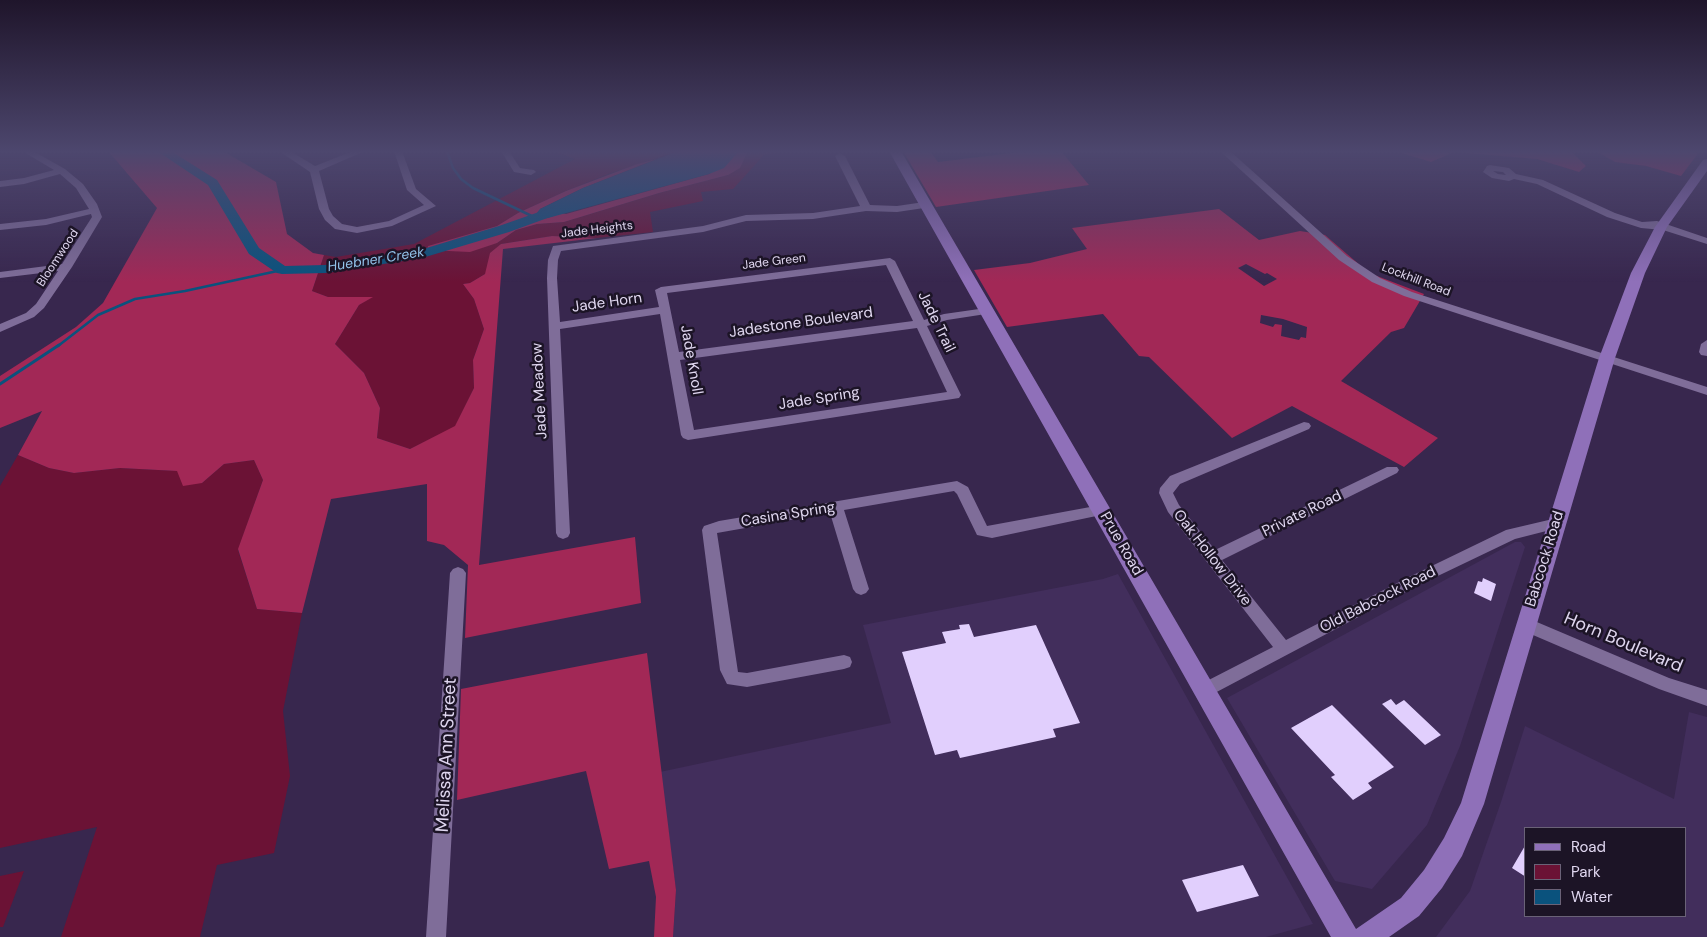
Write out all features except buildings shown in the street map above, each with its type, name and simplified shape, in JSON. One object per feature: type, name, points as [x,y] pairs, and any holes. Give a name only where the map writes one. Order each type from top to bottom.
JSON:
[{"type":"main road","name":"Prue Road","points":[[919,195],[1346,937]]},
{"type":"main road","name":"Babcock Road","points":[[1366,937],[1410,907],[1433,879],[1453,847],[1475,796],[1525,624],[1607,358],[1638,273],[1661,227],[1684,195]]},
{"type":"street","points":[[0,227],[46,222],[95,210],[85,195]]},
{"type":"street","points":[[322,195],[326,214],[332,222],[344,229],[357,230],[392,223],[431,206],[418,195]]},
{"type":"street","points":[[859,195],[866,208]]},
{"type":"street","name":"Lockhill Road","points":[[1273,195],[1343,258],[1376,280],[1408,294],[1707,391]]},
{"type":"street","points":[[1568,195],[1592,206],[1621,215],[1640,225],[1661,227],[1707,241]]},
{"type":"street","name":"Jade Heights","points":[[557,248],[703,229],[746,218],[813,216],[923,202]]},
{"type":"street","name":"Bloomwood","points":[[0,328],[30,315],[40,306],[93,226],[96,217],[95,210]]},
{"type":"street","name":"Jade Meadow","points":[[557,248],[553,260],[552,278],[564,533]]},
{"type":"street","name":"Jade Green","points":[[661,290],[890,261]]},
{"type":"street","name":"Jade Trail","points":[[890,261],[954,395]]},
{"type":"street","points":[[0,275],[67,267]]},
{"type":"street","name":"Jade Knoll","points":[[661,290],[688,435]]},
{"type":"street","name":"Jade Horn","points":[[554,326],[665,310]]},
{"type":"street","name":"Jadestone Boulevard","points":[[673,357],[988,315]]},
{"type":"street","name":"Jade Spring","points":[[688,435],[954,395]]},
{"type":"street","name":"Oak Hollow Drive","points":[[1284,649],[1173,508],[1166,494],[1167,488],[1175,480],[1304,426]]},
{"type":"street","name":"Private Road","points":[[1212,558],[1392,470]]},
{"type":"street","name":"Casina Spring","points":[[844,662],[746,680],[733,679],[728,670],[709,530],[719,526],[957,486],[963,491],[982,530],[992,532],[1100,510]]},
{"type":"street","points":[[836,507],[861,589]]},
{"type":"street","name":"Old Babcock Road","points":[[1205,690],[1414,581],[1511,534],[1556,523]]},
{"type":"street","name":"Melissa Ann Street","points":[[436,937],[458,572]]},
{"type":"street","name":"Horn Boulevard","points":[[1525,624],[1665,684],[1707,698]]},
{"type":"shaded area","points":[[146,195],[279,195],[287,234],[313,253],[324,255],[312,291],[328,297],[373,297],[359,305],[335,344],[364,373],[380,408],[377,438],[410,449],[455,426],[474,388],[473,360],[484,329],[474,299],[463,284],[470,283],[485,274],[490,253],[501,244],[552,236],[597,238],[503,249],[479,565],[635,537],[641,603],[465,638],[468,565],[444,545],[427,541],[427,484],[331,499],[302,613],[257,609],[238,549],[263,480],[254,460],[224,464],[202,483],[183,486],[177,471],[120,468],[74,473],[49,468],[18,455],[42,411],[0,428],[0,376],[76,327],[103,303],[157,208]]},
{"type":"shaded area","points":[[558,195],[569,195],[540,209],[566,214],[635,195],[653,195],[564,222],[537,224],[516,230],[497,243],[470,252],[427,250],[428,246],[497,226],[518,213]]},
{"type":"shaded area","points":[[929,195],[1021,195],[936,207]]},
{"type":"shaded area","points":[[1219,209],[1259,240],[1300,231],[1325,235],[1369,273],[1424,294],[1404,328],[1391,332],[1341,381],[1438,438],[1404,467],[1292,406],[1232,438],[1149,357],[1139,356],[1103,314],[1007,327],[974,270],[1030,263],[1087,249],[1072,228]],"holes":[[[1246,264],[1265,274],[1267,273],[1277,279],[1264,286],[1238,268]],[[1261,315],[1283,319],[1307,327],[1306,338],[1301,337],[1299,340],[1281,336],[1282,325],[1275,324],[1273,327],[1260,323]]]},
{"type":"shaded area","points":[[1515,542],[1521,542],[1525,547],[1460,746],[1427,825],[1372,889],[1335,881],[1227,698]]},
{"type":"shaded area","points":[[1118,574],[1313,924],[1266,937],[673,937],[676,890],[660,772],[891,723],[863,625],[1103,579]]},
{"type":"shaded area","points":[[647,653],[676,890],[673,937],[654,937],[656,897],[649,861],[609,869],[586,771],[457,800],[461,689]]},
{"type":"shaded area","points":[[1689,712],[1707,717],[1707,937],[1436,937],[1470,891],[1525,726],[1674,799]]},
{"type":"green space","points":[[507,195],[558,195],[518,213],[497,226],[428,246],[497,243],[516,230],[537,224],[564,222],[653,195],[702,195],[703,201],[650,212],[653,232],[597,238],[552,236],[501,244],[485,274],[470,283],[463,284],[474,299],[484,329],[473,360],[474,388],[455,427],[410,449],[377,438],[380,408],[364,373],[335,344],[359,305],[372,297],[328,297],[312,291],[324,255],[336,257],[414,244]]},
{"type":"green space","points":[[18,455],[49,468],[74,473],[120,468],[177,471],[202,483],[224,464],[254,460],[263,480],[238,550],[257,609],[302,613],[283,711],[290,776],[274,853],[217,865],[200,937],[61,937],[97,827],[0,848],[0,486]]},
{"type":"green space","points":[[24,871],[3,927],[0,927],[0,876]]},
{"type":"water","points":[[569,195],[633,195],[548,218],[539,219],[536,214],[540,209]]},
{"type":"waterway","name":"Huebner Creek","points":[[220,195],[254,251],[282,270],[325,269],[422,254],[504,229],[560,209]]},
{"type":"waterway","points":[[487,195],[536,218]]},
{"type":"waterway","points":[[58,346],[98,315],[135,299],[185,291],[282,270]]},
{"type":"waterway","points":[[0,384],[59,345]]}]
